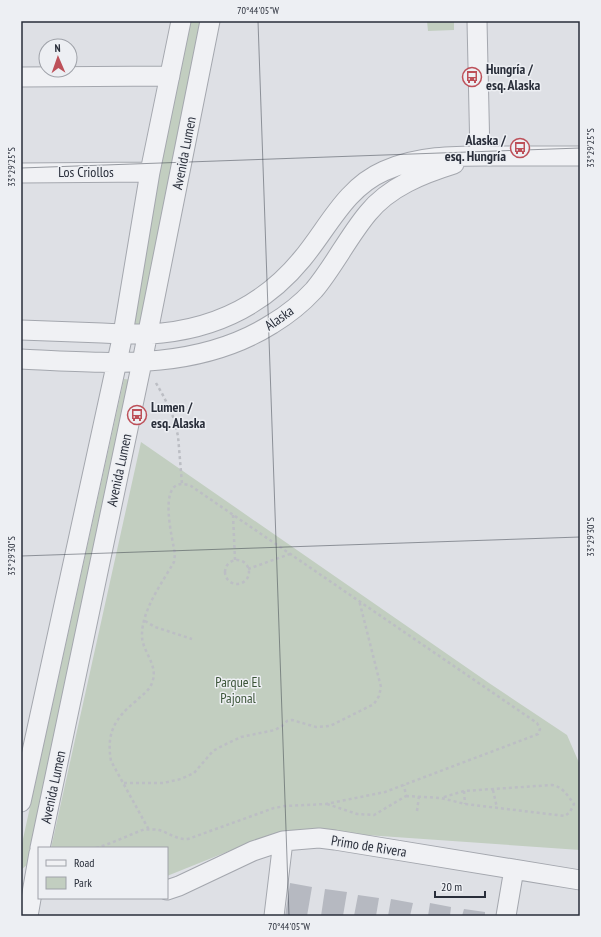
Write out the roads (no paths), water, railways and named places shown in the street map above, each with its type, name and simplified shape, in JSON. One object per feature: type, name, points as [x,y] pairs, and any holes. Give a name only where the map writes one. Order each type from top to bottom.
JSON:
[{"type":"street","name":"Avenida Lumen","points":[[21,802],[123,334],[150,172],[181,21]]},
{"type":"street","name":"Avenida Lumen","points":[[40,847],[149,361],[147,334],[210,21]]},
{"type":"street","points":[[477,21],[480,156]]},
{"type":"street","points":[[21,77],[170,76]]},
{"type":"street","name":"Alaska","points":[[21,359],[117,363],[149,361],[190,356],[222,349],[255,335],[292,310],[313,291],[369,211],[384,197],[401,185],[415,178],[446,166],[480,156]]},
{"type":"street","name":"Alaska","points":[[21,330],[147,334],[182,330],[222,318],[248,307],[283,282],[303,258],[335,213],[350,195],[368,180],[382,172],[399,165],[423,160],[480,156],[580,156]]},
{"type":"street","name":"Los Criollos","points":[[21,173],[150,172]]},
{"type":"street","name":"Primo de Rivera","points":[[168,890],[179,886],[253,851],[283,840],[319,838],[580,880]]},
{"type":"street","points":[[274,916],[283,840]]},
{"type":"street","points":[[28,916],[31,881],[38,856]]},
{"type":"street","points":[[506,916],[514,869]]},
{"type":"place","name":"Hungría / esq. Alaska","points":[[472,77]]},
{"type":"place","name":"Alaska / esq. Hungría","points":[[520,148]]},
{"type":"place","name":"Lumen / esq. Alaska","points":[[137,415]]},
{"type":"park label","name":"Parque El Pajonal","points":[[238,690]]}]
